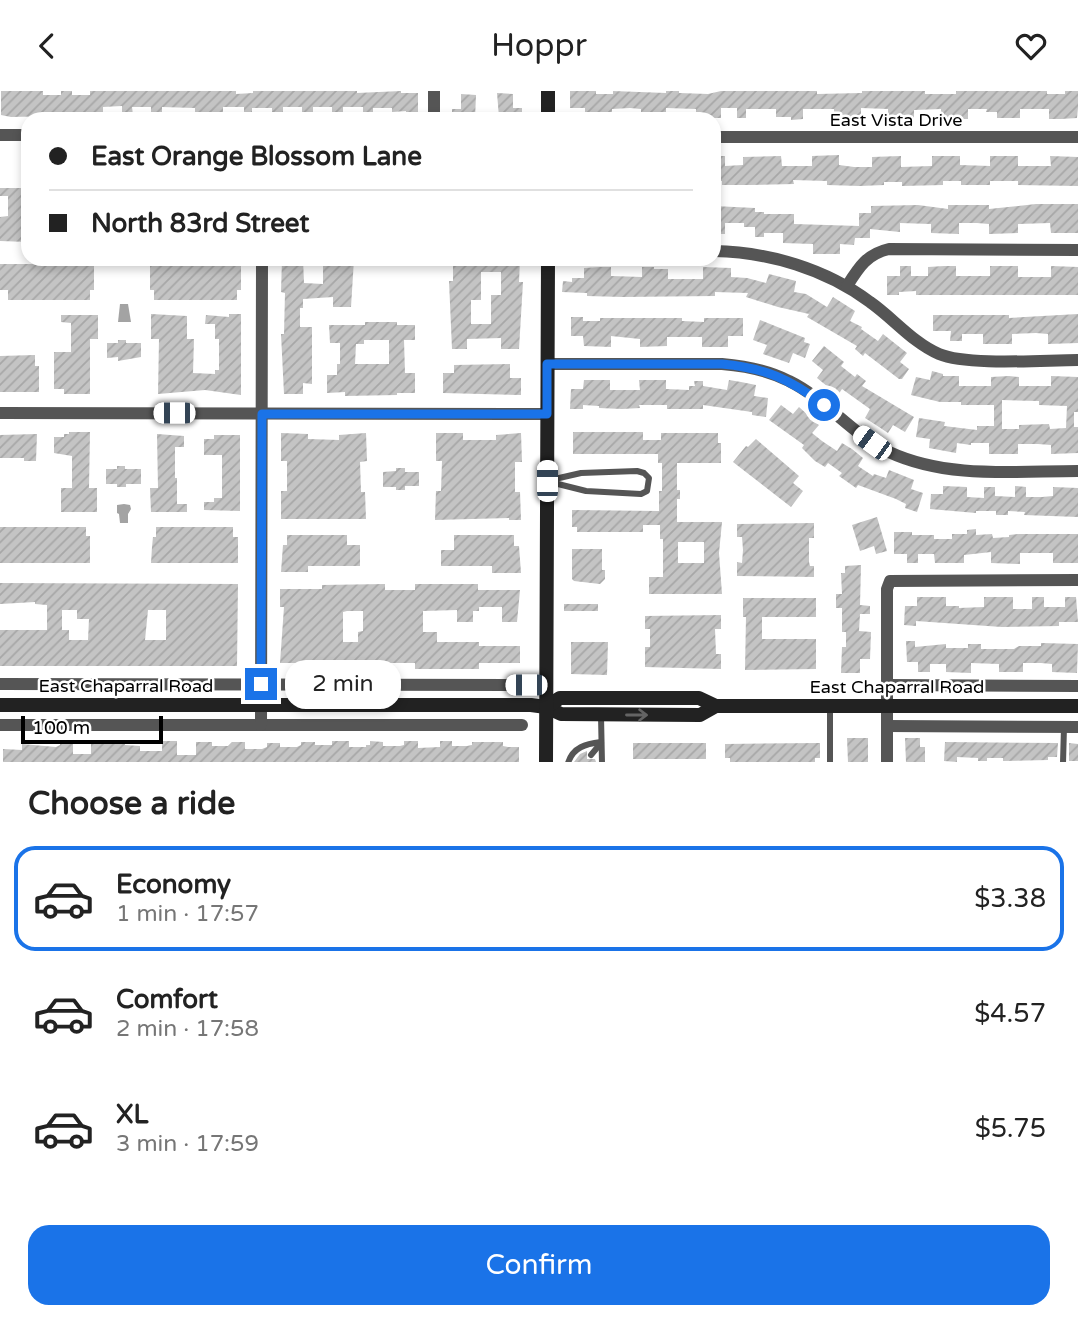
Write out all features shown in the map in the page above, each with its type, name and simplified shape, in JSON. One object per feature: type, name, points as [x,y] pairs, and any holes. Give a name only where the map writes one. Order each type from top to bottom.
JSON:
[{"type":"main road","points":[[548,91],[548,112]]},
{"type":"main road","points":[[546,762],[548,266]]},
{"type":"main road","name":"East Chaparral Road","points":[[546,707],[560,698],[699,698],[716,706],[1078,706]]},
{"type":"main road","name":"East Chaparral Road","points":[[0,705],[546,707],[561,714],[601,715],[700,715],[716,706]]},
{"type":"street","points":[[434,91],[434,112]]},
{"type":"street","points":[[0,135],[21,135]]},
{"type":"street","name":"East Vista Drive","points":[[721,137],[1078,137]]},
{"type":"street","points":[[847,286],[869,256],[889,249],[1078,250]]},
{"type":"street","points":[[721,251],[770,257],[847,286],[940,355],[964,360],[1078,360]]},
{"type":"street","points":[[261,725],[262,266]]},
{"type":"street","points":[[547,364],[743,366],[790,381],[872,443],[906,459],[945,469],[1078,471]]},
{"type":"street","points":[[0,413],[547,414]]},
{"type":"street","points":[[887,762],[887,589],[890,581],[1078,580]]},
{"type":"street","points":[[0,684],[526,685]]},
{"type":"street","name":"East Chaparral Road","points":[[888,685],[1078,686]]},
{"type":"street","points":[[0,725],[522,725]]},
{"type":"street","points":[[887,726],[1078,727]]},
{"type":"lane","points":[[637,471],[647,475],[649,482],[647,491],[635,494],[586,491],[547,481],[581,473],[637,471]]},
{"type":"lane","points":[[830,706],[830,762]]},
{"type":"lane","points":[[601,715],[602,762]]},
{"type":"lane","points":[[1063,762],[1064,727]]},
{"type":"lane","points":[[591,755],[601,742]]},
{"type":"lane","points":[[568,762],[581,746],[601,742]]},
{"type":"shaded area","points":[[120,304],[128,304],[131,322],[118,322]]},
{"type":"shaded area","points":[[117,505],[130,505],[131,509],[128,523],[120,523]]},
{"type":"building","points":[[1,91],[43,91],[43,95],[61,95],[61,91],[72,91],[72,95],[90,95],[90,91],[236,91],[236,94],[253,91],[418,93],[418,112],[392,112],[392,108],[373,108],[373,112],[363,112],[363,107],[343,107],[343,112],[332,112],[332,107],[313,107],[313,112],[302,112],[302,107],[283,107],[283,112],[272,112],[272,108],[252,108],[252,112],[244,112],[244,107],[223,107],[223,112],[195,112],[195,108],[162,107],[162,112],[151,112],[151,107],[132,107],[133,112],[122,112],[122,106],[103,107],[103,112],[21,112],[21,117],[1,115]]},
{"type":"building","points":[[570,91],[596,91],[596,94],[613,94],[613,91],[708,94],[721,91],[817,91],[817,94],[925,91],[925,94],[956,94],[956,91],[1047,91],[1047,94],[1065,94],[1065,91],[1078,91],[1077,118],[1061,119],[1049,119],[1049,109],[1020,109],[1020,118],[997,118],[997,112],[968,109],[968,119],[941,119],[941,109],[914,110],[914,118],[888,119],[888,109],[861,108],[861,118],[834,119],[834,109],[803,109],[803,119],[791,120],[791,117],[776,117],[776,109],[746,109],[746,118],[737,118],[737,108],[721,108],[721,112],[666,108],[666,112],[641,112],[641,109],[630,108],[612,109],[612,112],[585,112],[585,108],[570,108]]},
{"type":"building","points":[[497,93],[513,94],[513,108],[522,108],[522,112],[499,112]]},
{"type":"building","points":[[461,94],[476,95],[475,112],[452,112],[452,109],[461,109]]},
{"type":"building","points":[[839,155],[839,165],[854,167],[872,167],[872,157],[901,156],[901,167],[932,166],[932,156],[960,156],[960,165],[990,166],[990,156],[1018,156],[1018,166],[1051,166],[1050,156],[1078,157],[1078,186],[1018,185],[1018,181],[961,185],[961,181],[943,181],[943,185],[902,186],[902,182],[884,182],[884,185],[860,186],[793,180],[794,184],[722,185],[721,156],[725,156],[725,166],[743,165],[743,157],[781,156],[782,166],[812,166],[812,156]]},
{"type":"building","points":[[0,188],[21,188],[21,242],[0,241],[0,217],[8,216],[8,196],[0,196]]},
{"type":"building","points":[[1036,204],[1078,204],[1078,233],[1051,233],[1050,223],[1018,224],[1018,233],[989,234],[989,224],[959,223],[959,234],[931,233],[931,224],[900,223],[900,232],[870,229],[870,238],[855,238],[854,245],[840,244],[840,254],[813,254],[813,244],[783,243],[783,233],[764,233],[764,237],[755,237],[755,227],[744,227],[744,223],[725,223],[725,234],[721,234],[721,206],[755,208],[755,212],[764,214],[794,214],[794,224],[859,226],[859,213],[871,213],[871,206],[918,205],[948,209],[948,205],[989,205],[989,209]]},
{"type":"building","points":[[0,264],[94,266],[94,290],[90,290],[90,300],[8,300],[8,290],[0,290]]},
{"type":"building","points":[[150,266],[241,266],[241,290],[237,290],[237,300],[154,300],[154,290],[150,290]]},
{"type":"building","points":[[282,266],[303,266],[304,283],[323,284],[323,266],[354,266],[351,307],[333,307],[333,297],[303,299],[300,327],[312,327],[312,384],[303,383],[303,394],[284,394],[281,334],[284,334],[285,293],[281,292]]},
{"type":"building","points":[[453,266],[520,266],[519,282],[523,282],[519,349],[501,349],[501,338],[467,339],[467,349],[452,349],[449,281],[453,281]],"holes":[[[481,272],[501,272],[501,295],[491,295],[491,324],[471,324],[471,300],[481,300]]]},
{"type":"building","points":[[900,266],[911,266],[911,276],[928,276],[928,267],[956,266],[956,276],[990,276],[990,266],[1018,266],[1018,277],[1051,277],[1051,266],[1078,267],[1078,295],[916,295],[916,291],[887,295],[887,276],[900,276]]},
{"type":"building","points":[[611,267],[611,276],[642,277],[642,267],[654,267],[668,269],[668,279],[703,279],[703,267],[731,268],[731,277],[766,283],[769,274],[796,281],[794,292],[806,294],[827,307],[833,297],[855,311],[850,321],[878,341],[883,334],[907,353],[900,362],[909,369],[902,379],[899,379],[865,353],[863,356],[855,349],[857,346],[807,317],[809,314],[746,297],[748,293],[623,297],[562,292],[563,281],[572,282],[572,278],[584,278],[584,268]]},
{"type":"building","points":[[151,314],[187,316],[187,339],[194,339],[193,373],[215,374],[215,370],[219,370],[219,339],[215,339],[215,324],[205,324],[206,315],[229,317],[229,314],[241,314],[241,395],[205,390],[158,394],[159,339],[151,339]]},
{"type":"building","points":[[1078,314],[1078,343],[1048,344],[1048,334],[1036,333],[1012,334],[1012,344],[983,344],[983,334],[962,334],[962,341],[950,341],[951,331],[933,331],[933,315],[1009,315],[1009,318]]},
{"type":"building","points":[[61,315],[98,315],[98,339],[90,339],[90,394],[64,394],[64,389],[54,389],[54,352],[71,352],[71,323],[61,322]]},
{"type":"building","points":[[571,317],[583,317],[583,321],[600,321],[600,318],[682,318],[682,321],[704,322],[704,318],[743,318],[743,336],[728,336],[728,347],[702,347],[702,337],[667,337],[667,346],[640,347],[640,339],[611,336],[611,347],[584,346],[583,336],[571,336]]},
{"type":"building","points":[[760,320],[805,338],[804,342],[810,344],[805,358],[793,353],[789,363],[763,354],[767,345],[753,340]]},
{"type":"building","points":[[365,322],[397,322],[397,325],[415,325],[415,340],[404,340],[405,373],[415,373],[415,393],[345,396],[345,392],[327,393],[327,375],[337,375],[337,364],[340,364],[340,343],[330,343],[329,325],[365,325]],"holes":[[[364,340],[389,340],[389,364],[355,364],[356,344],[364,344]]]},
{"type":"building","points":[[118,340],[141,343],[141,357],[118,361],[118,357],[107,358],[107,343],[118,343]]},
{"type":"building","points":[[824,346],[844,362],[841,366],[855,377],[857,374],[866,381],[862,386],[914,417],[905,432],[893,425],[888,433],[865,418],[870,409],[842,389],[838,395],[817,378],[823,370],[812,361]]},
{"type":"building","points":[[35,355],[35,366],[39,366],[39,392],[0,392],[0,356]]},
{"type":"building","points":[[510,364],[510,378],[521,378],[521,395],[443,393],[443,373],[454,373],[454,365]]},
{"type":"building","points":[[932,371],[943,376],[959,376],[959,386],[991,386],[991,377],[1009,376],[1019,377],[1019,386],[1051,386],[1051,376],[1078,377],[1078,412],[1074,412],[1074,427],[1078,427],[1078,453],[1051,454],[1051,445],[1038,444],[1018,444],[1018,454],[989,454],[989,443],[957,443],[956,453],[929,448],[930,439],[916,437],[919,418],[945,422],[944,426],[977,430],[977,426],[994,426],[994,405],[961,405],[961,402],[940,402],[911,395],[916,377],[930,380]],"holes":[[[1002,400],[1039,401],[1039,405],[1067,406],[1066,428],[1050,429],[1049,424],[1019,425],[1019,429],[1002,429]]]},
{"type":"building","points":[[584,380],[610,380],[610,390],[640,390],[639,380],[666,380],[666,389],[689,390],[689,386],[695,386],[694,381],[703,381],[703,386],[727,390],[729,380],[756,385],[754,396],[768,398],[766,417],[752,415],[752,412],[703,405],[703,409],[667,409],[667,405],[639,405],[640,408],[622,409],[583,405],[583,409],[570,409],[571,389],[583,389]]},
{"type":"building","points":[[781,405],[793,414],[799,407],[819,425],[812,433],[837,451],[842,443],[852,449],[863,458],[858,466],[873,476],[874,474],[886,478],[889,470],[914,480],[911,489],[923,493],[917,512],[905,508],[906,504],[896,499],[858,485],[856,488],[839,476],[842,473],[828,463],[825,467],[815,461],[802,448],[804,445],[769,420]]},
{"type":"building","points":[[90,432],[89,488],[97,488],[97,512],[61,512],[61,488],[72,488],[72,456],[54,453],[54,437],[64,437],[64,434]]},
{"type":"building","points":[[573,432],[643,432],[643,440],[661,440],[661,433],[718,433],[721,463],[677,463],[677,490],[680,490],[680,499],[677,499],[677,522],[722,522],[719,553],[722,594],[649,594],[649,577],[663,577],[663,539],[660,539],[660,525],[643,525],[643,532],[577,532],[577,527],[572,527],[572,510],[659,511],[662,463],[658,463],[658,454],[573,454]],"holes":[[[678,542],[704,542],[704,563],[678,563]]]},
{"type":"building","points":[[281,433],[308,434],[308,439],[339,440],[339,435],[366,433],[367,461],[360,462],[361,492],[365,492],[366,519],[281,519],[281,491],[287,491],[287,461],[281,461]]},
{"type":"building","points":[[436,433],[463,433],[463,440],[496,440],[496,435],[521,433],[522,462],[515,462],[515,492],[520,492],[521,520],[435,520],[436,491],[441,491],[442,461],[436,461]]},
{"type":"building","points":[[37,434],[36,461],[0,458],[0,435]]},
{"type":"building","points":[[157,434],[184,436],[184,447],[175,447],[175,478],[177,504],[187,504],[187,512],[151,512],[150,488],[158,488]]},
{"type":"building","points":[[214,435],[240,435],[240,511],[204,510],[204,502],[214,502],[214,498],[222,498],[222,455],[204,455],[204,439],[214,439]]},
{"type":"building","points":[[756,439],[799,476],[793,483],[803,491],[791,507],[733,462],[746,446]]},
{"type":"building","points":[[117,466],[141,469],[141,484],[117,487],[117,484],[106,484],[106,469],[117,469]]},
{"type":"building","points":[[396,468],[405,468],[405,472],[419,472],[419,486],[405,486],[405,490],[383,487],[383,472],[396,471]]},
{"type":"building","points":[[943,486],[967,487],[967,497],[984,498],[984,487],[995,487],[995,496],[1015,497],[1015,486],[1026,487],[1026,497],[1053,496],[1053,487],[1078,488],[1078,517],[1024,515],[1025,512],[1008,511],[1008,515],[996,515],[996,511],[976,513],[930,509],[931,494],[943,494]]},
{"type":"building","points":[[877,517],[887,551],[876,554],[874,546],[860,551],[852,525]]},
{"type":"building","points":[[814,523],[814,538],[809,538],[809,562],[810,566],[814,566],[814,577],[737,576],[737,562],[742,563],[743,550],[742,537],[737,537],[737,524]]},
{"type":"building","points":[[0,527],[86,527],[86,536],[90,536],[90,563],[0,563]]},
{"type":"building","points":[[156,527],[233,527],[233,537],[238,537],[238,563],[151,563]]},
{"type":"building","points":[[976,529],[976,535],[992,534],[993,538],[1019,534],[1078,534],[1078,563],[1053,563],[1053,553],[1020,553],[1020,564],[991,563],[991,552],[964,555],[964,563],[935,563],[934,554],[918,554],[918,563],[907,563],[907,554],[894,554],[894,532],[934,535],[934,539],[952,539],[952,534],[967,534],[967,530]]},
{"type":"building","points":[[287,535],[347,535],[347,545],[360,545],[360,566],[308,566],[308,572],[281,572],[283,545],[287,545]]},
{"type":"building","points":[[454,535],[514,535],[514,546],[519,546],[521,573],[492,573],[492,566],[441,566],[441,550],[454,550]]},
{"type":"building","points":[[572,549],[602,549],[605,579],[600,584],[572,579]]},
{"type":"building","points":[[861,565],[860,605],[870,606],[870,614],[860,614],[859,631],[871,632],[870,659],[860,659],[860,673],[841,673],[842,647],[846,647],[846,632],[842,632],[842,608],[836,608],[836,594],[842,594],[841,573],[845,573],[845,566]]},
{"type":"building","points":[[0,583],[238,584],[237,666],[0,666],[0,630],[47,630],[47,605],[35,602],[0,604]],"holes":[[[62,610],[77,610],[77,619],[89,619],[88,640],[69,640],[69,630],[62,630]],[[148,610],[166,610],[166,640],[145,640]]]},
{"type":"building","points":[[385,584],[385,590],[415,590],[415,584],[478,584],[478,590],[520,590],[517,622],[502,622],[502,607],[479,607],[479,611],[473,611],[473,622],[457,622],[457,610],[423,611],[423,632],[437,632],[437,642],[520,646],[520,663],[479,663],[479,669],[415,669],[415,663],[385,663],[385,669],[321,669],[321,663],[280,663],[284,607],[280,607],[280,589],[322,589],[322,585]],"holes":[[[363,611],[363,631],[358,632],[358,642],[343,642],[343,612]]]},
{"type":"building","points":[[917,597],[946,597],[946,606],[959,608],[984,607],[984,597],[1013,597],[1013,609],[1032,609],[1032,597],[1044,597],[1044,607],[1065,607],[1065,597],[1076,597],[1078,622],[1059,622],[1059,626],[1002,627],[916,621],[916,626],[904,625],[905,606],[917,606]]},
{"type":"building","points":[[743,598],[816,598],[816,617],[762,617],[762,639],[816,639],[816,669],[745,670],[746,617],[743,617]]},
{"type":"building","points":[[564,604],[598,604],[598,611],[564,611]]},
{"type":"building","points":[[721,615],[721,629],[715,629],[716,654],[721,654],[721,669],[645,667],[645,647],[650,647],[650,629],[645,629],[645,616]]},
{"type":"building","points":[[906,641],[915,641],[915,647],[946,644],[946,648],[968,648],[968,644],[981,644],[981,649],[1014,649],[1019,646],[1041,646],[1041,643],[1078,644],[1077,673],[1052,672],[1052,664],[1041,663],[1023,663],[1023,672],[999,672],[999,664],[971,663],[971,673],[946,672],[946,664],[930,664],[930,672],[918,672],[918,662],[907,662]]},
{"type":"building","points":[[571,642],[608,642],[607,675],[571,674]]},
{"type":"building","points":[[847,738],[868,738],[868,762],[848,762]]},
{"type":"building","points":[[905,738],[920,738],[920,747],[925,747],[925,762],[906,762]]},
{"type":"building","points":[[60,741],[73,741],[73,754],[91,754],[91,741],[125,741],[125,745],[140,746],[140,751],[162,751],[162,741],[177,741],[177,755],[196,755],[196,742],[228,746],[232,742],[245,742],[245,749],[262,749],[267,747],[267,743],[280,743],[280,747],[297,747],[301,742],[332,745],[332,741],[349,741],[349,747],[366,747],[370,745],[370,741],[383,742],[383,746],[400,746],[404,745],[404,741],[418,741],[418,748],[440,747],[440,741],[452,741],[452,746],[472,745],[472,742],[503,742],[503,746],[519,747],[519,762],[3,762],[3,749],[22,750],[22,744],[56,747],[60,745]]},
{"type":"building","points":[[945,742],[1058,743],[1057,757],[1048,757],[1048,760],[1003,761],[1003,758],[987,758],[987,761],[978,761],[978,758],[957,757],[957,762],[944,761]]},
{"type":"building","points":[[633,743],[706,743],[706,759],[633,759]]},
{"type":"building","points":[[820,743],[820,758],[815,758],[815,762],[730,762],[730,758],[725,758],[725,744]]},
{"type":"building","points":[[1069,743],[1078,744],[1078,761],[1069,761]]},
{"type":"building","points":[[587,751],[587,759],[595,759],[596,762],[574,762],[580,754]]},
{"type":"route","points":[[261,684],[262,414],[547,414],[547,364],[743,366],[790,381],[824,405]]}]
